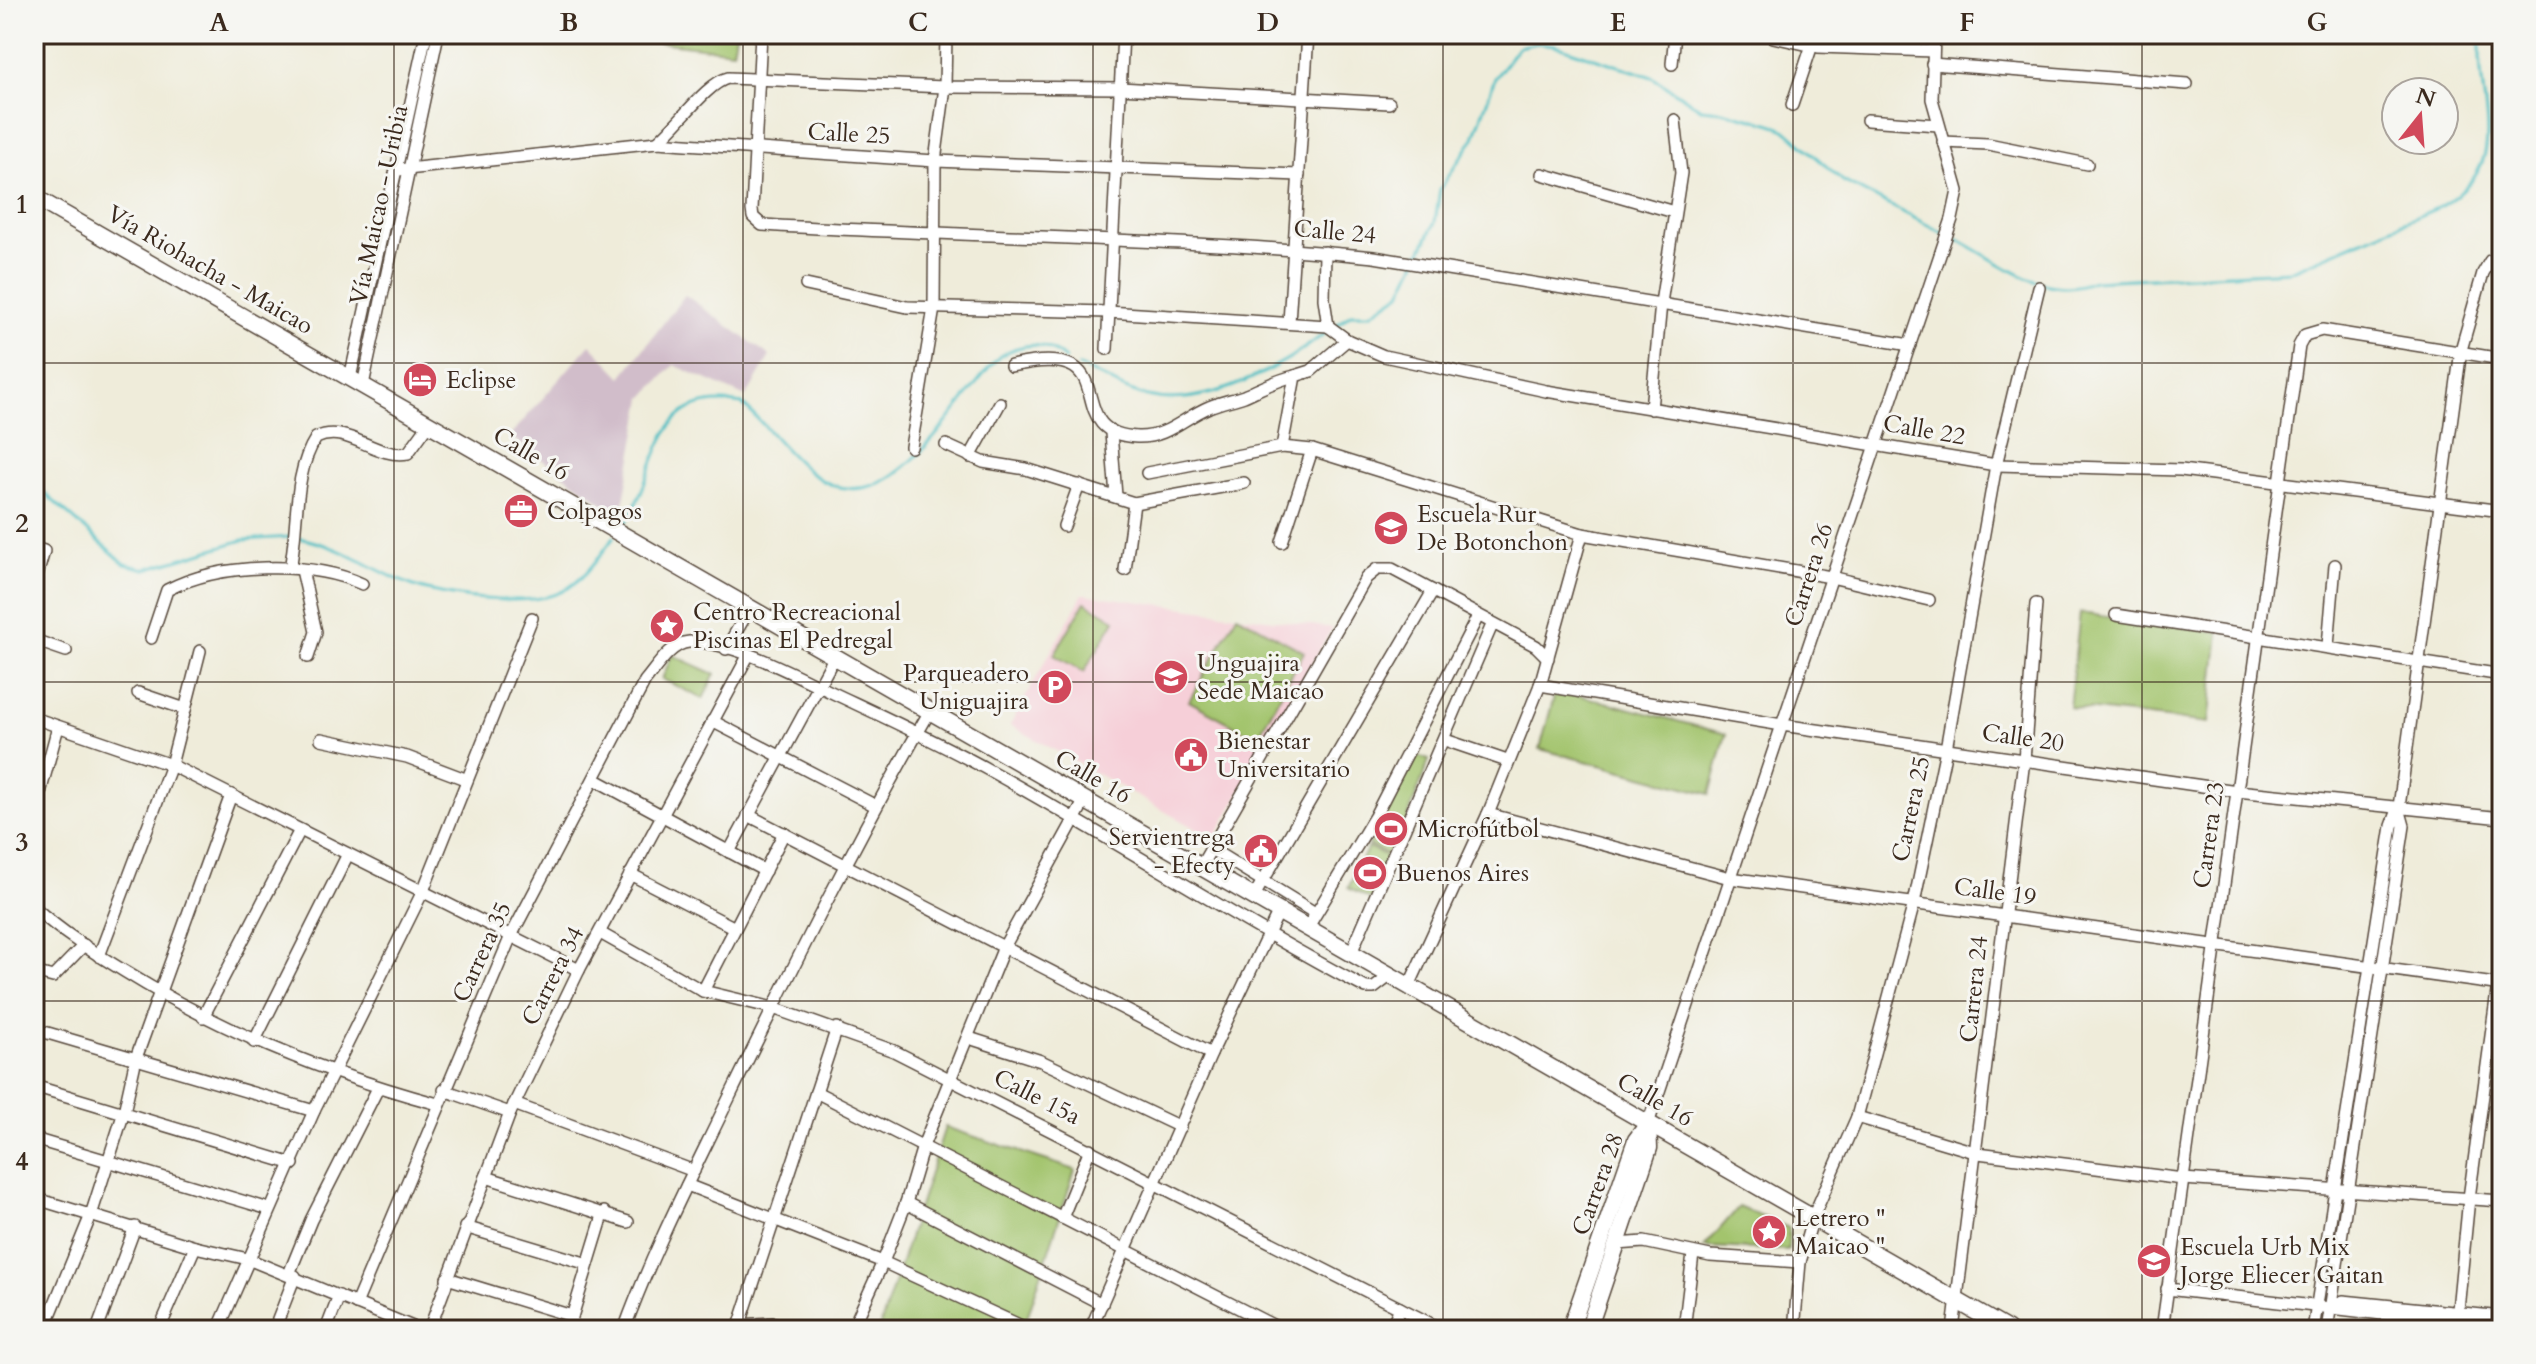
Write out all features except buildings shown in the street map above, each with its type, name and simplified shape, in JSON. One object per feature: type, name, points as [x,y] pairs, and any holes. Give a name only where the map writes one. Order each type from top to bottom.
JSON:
[{"type":"highway","name":"Vía Riohacha - Maicao","points":[[34,197],[356,381]]},
{"type":"highway","name":"Calle 16","points":[[356,381],[1201,866],[1259,890],[1279,911],[1312,920],[1351,953],[2008,1330]]},
{"type":"highway","name":"Carrera 28","points":[[1588,1330],[1649,1148],[1648,1124]]},
{"type":"highway","name":"Carrera 28","points":[[1570,1330],[1636,1140],[1648,1124]]},
{"type":"street","name":"Vía Maicao - Uribia","points":[[404,170],[426,34]]},
{"type":"street","name":"Vía Maicao - Uribia","points":[[356,381],[438,34]]},
{"type":"street","points":[[755,150],[761,34]]},
{"type":"street","points":[[911,447],[934,308],[932,235],[935,161],[945,87],[946,34]]},
{"type":"street","points":[[1107,349],[1111,241],[1119,168],[1123,34]]},
{"type":"street","points":[[1289,322],[1308,34]]},
{"type":"street","points":[[1672,64],[1675,34]]},
{"type":"street","name":"Carrera 26","points":[[1648,1124],[1952,219],[1958,191],[1932,99],[1934,34]]},
{"type":"street","points":[[1773,37],[1812,45],[2187,84]]},
{"type":"street","points":[[1792,105],[1812,45]]},
{"type":"street","points":[[657,142],[678,125],[711,85],[728,78],[945,87],[1120,88],[1389,103]]},
{"type":"street","points":[[1651,409],[1661,303],[1681,173],[1675,120]]},
{"type":"street","points":[[1867,120],[1938,125]]},
{"type":"street","name":"Calle 25","points":[[404,170],[657,142],[935,161],[1299,175]]},
{"type":"street","points":[[1943,142],[1988,144],[2087,164]]},
{"type":"street","name":"Calle 24","points":[[755,150],[753,217],[762,225],[1325,252],[1441,266],[1910,345]]},
{"type":"street","points":[[1542,174],[1674,212]]},
{"type":"street","points":[[806,285],[882,304],[1108,312],[1328,326],[1324,299],[1325,252]]},
{"type":"street","points":[[2327,1330],[2349,1188],[2392,826],[2399,807],[2461,350],[2483,273],[2496,260]]},
{"type":"street","name":"Carrera 25","points":[[1794,1330],[1800,1262],[1813,1217],[1857,1117],[1914,903],[1946,749],[1996,465],[2039,287]]},
{"type":"street","name":"Calle 22","points":[[1328,326],[1347,340],[1384,356],[1651,409],[1996,465],[2181,470],[2502,511]]},
{"type":"street","name":"Carrera 23","points":[[2162,1330],[2299,346],[2305,335],[2322,330],[2461,350]]},
{"type":"street","points":[[1011,366],[1044,359],[1068,362],[1088,379],[1095,416],[1111,433],[1139,437],[1165,434],[1208,407],[1243,396],[1274,380],[1311,371],[1347,340]]},
{"type":"street","points":[[2461,350],[2502,359]]},
{"type":"street","points":[[1282,447],[1295,376]]},
{"type":"street","points":[[970,457],[1000,403]]},
{"type":"street","points":[[308,657],[316,632],[296,569],[296,506],[316,438],[330,432],[338,433],[382,452],[397,455],[408,453],[429,424]]},
{"type":"street","points":[[1111,433],[1116,496]]},
{"type":"street","points":[[946,445],[970,457],[1079,485],[1134,503],[1244,483]]},
{"type":"street","points":[[1147,473],[1282,447],[1312,450],[1582,534],[1831,577],[1929,600]]},
{"type":"street","points":[[1282,542],[1312,450]]},
{"type":"street","points":[[1064,526],[1079,485]]},
{"type":"street","points":[[1125,570],[1134,503]]},
{"type":"street","points":[[1409,986],[1488,814],[1540,685],[1582,534]]},
{"type":"street","points":[[34,548],[44,551],[34,586]]},
{"type":"street","points":[[2328,646],[2335,565]]},
{"type":"street","points":[[151,638],[167,590],[214,572],[296,569],[345,576],[362,584]]},
{"type":"street","points":[[1201,866],[1366,578],[1377,569],[1392,569],[1477,618],[1536,646],[1548,658]]},
{"type":"street","points":[[1259,890],[1433,591]]},
{"type":"street","name":"Carrera 24","points":[[1953,1330],[1978,1153],[2024,760],[2036,604]]},
{"type":"street","points":[[750,608],[726,649],[818,686],[917,733],[1071,819],[1267,936],[1366,988],[1374,988],[1391,975]]},
{"type":"street","points":[[2116,615],[2502,675]]},
{"type":"street","points":[[218,1330],[314,1111],[423,891],[465,779],[532,618]]},
{"type":"street","points":[[1312,920],[1375,816],[1477,618]]},
{"type":"street","points":[[1351,953],[1492,625]]},
{"type":"street","points":[[34,640],[66,651]]},
{"type":"street","name":"Carrera 35","points":[[356,1304],[511,936],[596,780],[645,681],[668,654],[685,642],[726,649]]},
{"type":"street","points":[[99,956],[171,765],[200,651]]},
{"type":"street","name":"Carrera 34","points":[[429,1330],[465,1227],[512,1109],[579,970],[748,656]]},
{"type":"street","points":[[729,852],[835,656]]},
{"type":"street","name":"Calle 20","points":[[1540,685],[1782,725],[2237,791],[2502,818]]},
{"type":"street","points":[[138,693],[185,709]]},
{"type":"street","points":[[624,1330],[642,1279],[773,1008],[874,805],[930,711]]},
{"type":"street","points":[[34,718],[171,765],[579,970]]},
{"type":"street","points":[[712,721],[874,805]]},
{"type":"street","points":[[34,815],[58,727]]},
{"type":"street","points":[[321,739],[407,757],[465,779]]},
{"type":"street","points":[[1445,740],[1507,761]]},
{"type":"street","points":[[596,780],[765,871]]},
{"type":"street","points":[[44,1330],[91,1215],[124,1112],[136,1058],[231,795]]},
{"type":"street","points":[[852,1330],[883,1262],[906,1203],[923,1146],[1004,947],[1071,819],[1085,800]]},
{"type":"street","name":"Calle 19","points":[[1488,814],[1730,878],[2500,984]]},
{"type":"street","points":[[748,815],[1211,1054]]},
{"type":"street","points":[[203,1017],[300,830]]},
{"type":"street","points":[[703,991],[784,833]]},
{"type":"street","name":"Calle 16","points":[[1211,849],[1259,890],[1312,920]]},
{"type":"street","points":[[254,1042],[348,854]]},
{"type":"street","points":[[630,874],[735,928]]},
{"type":"street","points":[[35,910],[99,956],[159,993],[254,1042],[333,1073],[438,1104]]},
{"type":"street","points":[[1106,1330],[1092,1327],[1211,1054],[1279,911]]},
{"type":"street","name":"Calle 15a","points":[[600,933],[703,991],[837,1028],[951,1078],[1443,1330]]},
{"type":"street","points":[[34,972],[53,977],[84,945]]},
{"type":"street","points":[[2457,1322],[2469,1198],[2502,955]]},
{"type":"street","points":[[2313,1330],[2376,967]]},
{"type":"street","points":[[809,1330],[773,1323],[738,1328],[837,1028]]},
{"type":"street","points":[[34,1029],[314,1111]]},
{"type":"street","points":[[969,1038],[1041,1061],[1180,1127]]},
{"type":"street","points":[[34,1086],[293,1164]]},
{"type":"street","points":[[274,1330],[311,1220],[378,1088]]},
{"type":"street","points":[[444,1090],[512,1109],[694,1171]]},
{"type":"street","points":[[816,1092],[1282,1330]]},
{"type":"street","points":[[1857,1117],[1978,1153],[2183,1179],[2336,1187],[2502,1201]]},
{"type":"street","points":[[34,1139],[269,1209]]},
{"type":"street","points":[[1062,1218],[1090,1149]]},
{"type":"street","points":[[486,1177],[628,1222]]},
{"type":"street","points":[[687,1185],[883,1262],[1030,1330]]},
{"type":"street","points":[[35,1201],[248,1259],[339,1296],[390,1325],[420,1330]]},
{"type":"street","points":[[906,1203],[1102,1304]]},
{"type":"street","points":[[568,1330],[604,1212]]},
{"type":"street","points":[[97,1330],[135,1227]]},
{"type":"street","points":[[465,1227],[588,1264]]},
{"type":"street","points":[[1617,1244],[1644,1242],[1693,1254],[1800,1262]]},
{"type":"street","points":[[159,1330],[195,1247]]},
{"type":"street","points":[[1684,1330],[1693,1254]]},
{"type":"street","points":[[447,1278],[572,1316]]},
{"type":"street","points":[[2167,1289],[2330,1307],[2343,1301],[2502,1328]]},
{"type":"street","points":[[326,1330],[339,1296]]},
{"type":"street","points":[[1390,1330],[1400,1308]]},
{"type":"street","points":[[2457,1322],[2502,1317]]},
{"type":"shaded area","points":[[685,295],[770,356],[746,397],[674,365],[643,398],[621,516],[510,436],[590,344],[622,377]]},
{"type":"shaded area","name":"Unguajira Sede Maicao","points":[[1083,594],[1332,628],[1214,839],[1010,725]]},
{"type":"green space","points":[[590,34],[736,34],[733,51]]},
{"type":"green space","points":[[1085,602],[1115,620],[1084,672],[1054,655]]},
{"type":"green space","points":[[2080,613],[2219,632],[2209,723],[2069,707]]},
{"type":"green space","points":[[1237,615],[1304,652],[1257,738],[1189,701]]},
{"type":"green space","points":[[672,655],[715,674],[703,699],[662,679]]},
{"type":"green space","points":[[1556,689],[1726,734],[1710,794],[1540,749]]},
{"type":"green space","points":[[1412,754],[1429,760],[1393,857],[1369,845]]},
{"type":"green space","name":"Buenos Aires","points":[[1368,847],[1393,859],[1374,901],[1348,888]]},
{"type":"green space","points":[[945,1127],[1075,1170],[1023,1330],[879,1330]]},
{"type":"green space","points":[[1739,1207],[1789,1228],[1788,1250],[1704,1247]]},
{"type":"waterway","points":[[1950,236],[2019,274],[2056,286],[2074,286],[2093,281],[2290,271],[2442,206],[2465,188],[2479,169],[2486,150],[2481,34]]},
{"type":"waterway","points":[[1334,327],[1351,314],[1370,314],[1401,293],[1435,222],[1440,189],[1474,138],[1495,78],[1518,47],[1537,43],[1555,45],[1652,77],[1701,109],[1772,124],[1788,132],[1843,181],[1943,233]]},
{"type":"waterway","points":[[1079,366],[1138,394],[1170,399],[1194,397],[1219,391],[1266,371],[1328,331]]},
{"type":"waterway","points":[[621,528],[634,506],[662,439],[674,422],[690,409],[712,402],[742,404],[812,474],[841,488],[869,486],[895,474],[920,453],[1000,356],[1034,345],[1050,349],[1065,359]]},
{"type":"waterway","points":[[34,484],[125,564],[146,569],[243,540],[290,537]]},
{"type":"waterway","points":[[298,538],[328,546],[426,590],[510,600],[549,596],[563,591],[585,574],[614,537]]},
{"type":"place","name":"Eclipse","points":[[420,380]]},
{"type":"place","name":"Colpagos","points":[[521,511]]},
{"type":"place","name":"Escuela Rur De Botonchon","points":[[1391,528]]},
{"type":"place","name":"Centro Recreacional Piscinas El Pedregal","points":[[667,626]]},
{"type":"place","name":"Unguajira Sede Maicao","points":[[1171,677]]},
{"type":"place","name":"Parqueadero Uniguajira","points":[[1055,687]]},
{"type":"place","name":"Bienestar Universitario","points":[[1191,755]]},
{"type":"place","name":"Microfútbol","points":[[1391,829]]},
{"type":"place","name":"Servientrega - Efecty","points":[[1261,851]]},
{"type":"place","name":"Buenos Aires","points":[[1370,873]]},
{"type":"place","name":"Letrero \" Maicao \"","points":[[1769,1232]]},
{"type":"place","name":"Escuela Urb Mix Jorge Eliecer Gaitan","points":[[2154,1261]]}]
